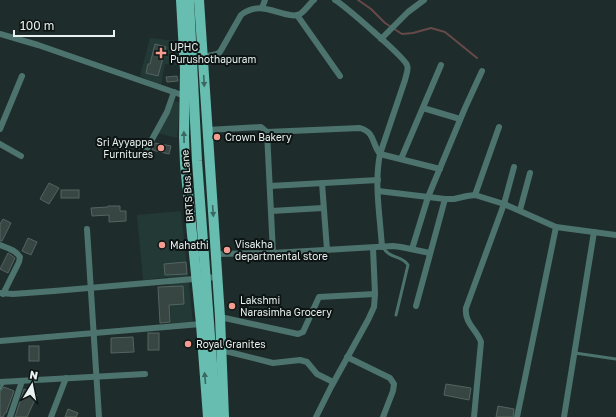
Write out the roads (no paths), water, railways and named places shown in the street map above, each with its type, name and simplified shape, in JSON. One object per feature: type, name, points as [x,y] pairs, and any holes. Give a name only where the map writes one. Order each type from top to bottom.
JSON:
[{"type":"main road","points":[[181,0],[185,70],[185,164],[201,278],[200,324],[208,417]]},
{"type":"main road","name":"BRTS Bus Lane","points":[[189,0],[201,278],[216,417]]},
{"type":"main road","points":[[199,0],[220,317],[224,417]]},
{"type":"street","points":[[262,8],[266,0]]},
{"type":"street","points":[[203,56],[217,54],[220,52],[241,15],[253,8],[262,8],[290,15],[297,15],[314,0]]},
{"type":"street","points":[[335,0],[346,7],[405,61],[408,70],[380,154],[378,192],[382,247]]},
{"type":"street","points":[[381,39],[408,12],[424,0]]},
{"type":"street","points":[[297,15],[340,76]]},
{"type":"street","points":[[0,34],[38,45],[185,96]]},
{"type":"street","points":[[401,159],[441,65]]},
{"type":"street","points":[[412,249],[428,197],[460,119],[482,71]]},
{"type":"street","points":[[0,129],[22,76]]},
{"type":"street","points":[[144,154],[167,112],[174,92]]},
{"type":"street","points":[[423,108],[460,119]]},
{"type":"street","points":[[207,130],[261,127],[267,132],[360,128],[372,135],[380,154],[440,169]]},
{"type":"street","points":[[475,195],[498,127]]},
{"type":"street","points":[[267,132],[273,253]]},
{"type":"street","points":[[0,144],[21,156]]},
{"type":"street","points":[[474,417],[481,342],[479,336],[466,319],[466,308],[504,204],[514,167]]},
{"type":"street","points":[[520,210],[530,173]]},
{"type":"street","points":[[270,186],[378,180]]},
{"type":"street","points":[[322,183],[327,250]]},
{"type":"street","points":[[378,192],[445,199],[475,195],[520,210],[556,227],[616,235]]},
{"type":"street","points":[[416,306],[445,199]]},
{"type":"street","points":[[271,211],[323,208]]},
{"type":"street","points":[[517,417],[556,227]]},
{"type":"street","points":[[87,229],[99,417]]},
{"type":"street","points":[[564,417],[594,232]]},
{"type":"street","points":[[0,244],[18,254],[20,257],[19,262],[1,294]]},
{"type":"street","points":[[216,254],[273,253],[401,246],[430,253]]},
{"type":"street","points":[[316,417],[333,382],[374,307],[376,294],[373,248]]},
{"type":"street","points":[[1,294],[217,277]]},
{"type":"street","points":[[220,317],[298,334],[303,332],[319,297],[376,294]]},
{"type":"street","points":[[0,341],[200,324]]},
{"type":"street","points":[[221,350],[273,363],[300,360],[307,362],[317,374],[333,382]]},
{"type":"street","points":[[347,357],[390,378],[394,384],[393,392],[383,417]]},
{"type":"street","points":[[2,382],[145,374]]},
{"type":"street","points":[[51,417],[66,378]]},
{"type":"street","points":[[10,417],[22,381]]},
{"type":"lane","points":[[382,247],[388,255],[405,261],[408,265],[396,315]]},
{"type":"lane","points":[[574,353],[616,359]]},
{"type":"lane","points":[[0,389],[2,382]]},
{"type":"waterway","points":[[358,0],[371,9],[385,23],[402,34],[413,33],[431,28],[445,32],[477,58]]},
{"type":"place","name":"UPHC Purushothapuram","points":[[161,53]]},
{"type":"place","name":"Crown Bakery","points":[[217,137]]},
{"type":"place","name":"Sri Ayyappa Furnitures","points":[[161,148]]},
{"type":"place","name":"Mahathi","points":[[162,245]]},
{"type":"place","name":"Visakha departmental store","points":[[227,250]]},
{"type":"place","name":"Lakshmi Narasimha Grocery","points":[[232,306]]},
{"type":"place","name":"Royal Granites","points":[[188,344]]}]
